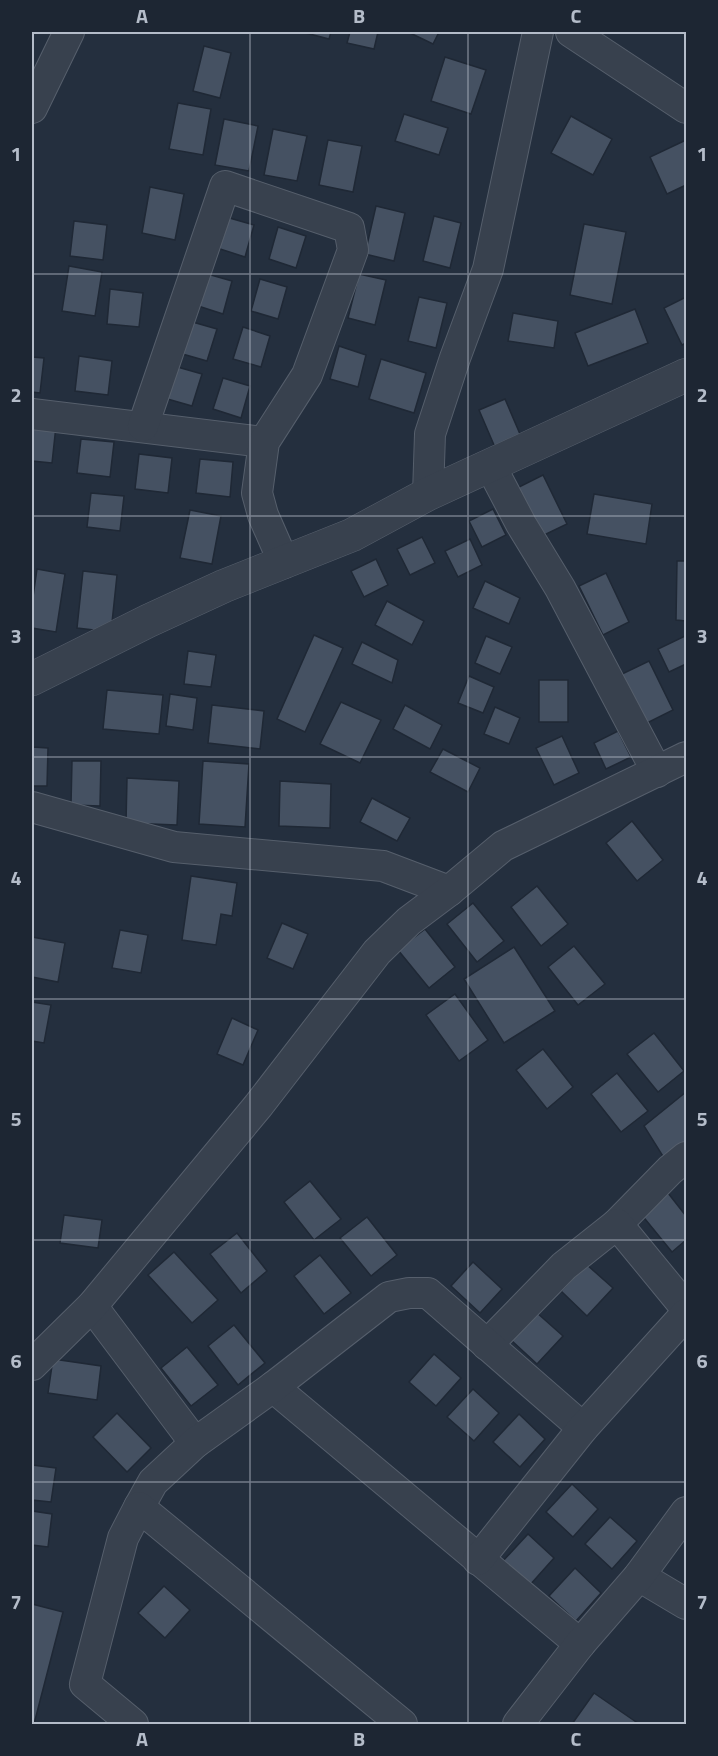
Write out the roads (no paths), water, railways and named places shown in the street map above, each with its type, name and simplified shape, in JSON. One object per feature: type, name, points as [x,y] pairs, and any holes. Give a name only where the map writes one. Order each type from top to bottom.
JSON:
[{"type":"street","points":[[32,108],[69,32]]},
{"type":"street","points":[[428,494],[430,434],[488,269],[538,32]]},
{"type":"street","points":[[572,32],[687,108]]},
{"type":"street","points":[[143,426],[225,186],[349,228],[353,250],[308,375],[264,442],[257,493],[263,515],[284,563]]},
{"type":"street","points":[[32,679],[224,586],[352,535],[428,494],[687,375]]},
{"type":"street","points":[[32,414],[264,442]]},
{"type":"street","points":[[490,465],[520,524],[560,588],[657,772]]},
{"type":"street","points":[[32,1365],[92,1306],[258,1106],[377,952],[409,921],[503,846],[687,758]]},
{"type":"street","points":[[32,807],[174,847],[383,866],[449,891]]},
{"type":"street","points":[[487,1345],[564,1266],[617,1224],[670,1170],[687,1157]]},
{"type":"street","points":[[617,1224],[687,1308]]},
{"type":"street","points":[[133,1725],[85,1684],[123,1538],[153,1482],[195,1443],[273,1387],[389,1297],[409,1293],[428,1293],[583,1428]]},
{"type":"street","points":[[92,1306],[195,1443]]},
{"type":"street","points":[[478,1560],[583,1428],[687,1314]]},
{"type":"street","points":[[273,1387],[580,1644]]},
{"type":"street","points":[[139,1507],[385,1719]]},
{"type":"street","points":[[518,1725],[580,1644],[639,1576],[687,1512]]},
{"type":"street","points":[[639,1576],[687,1604]]}]
